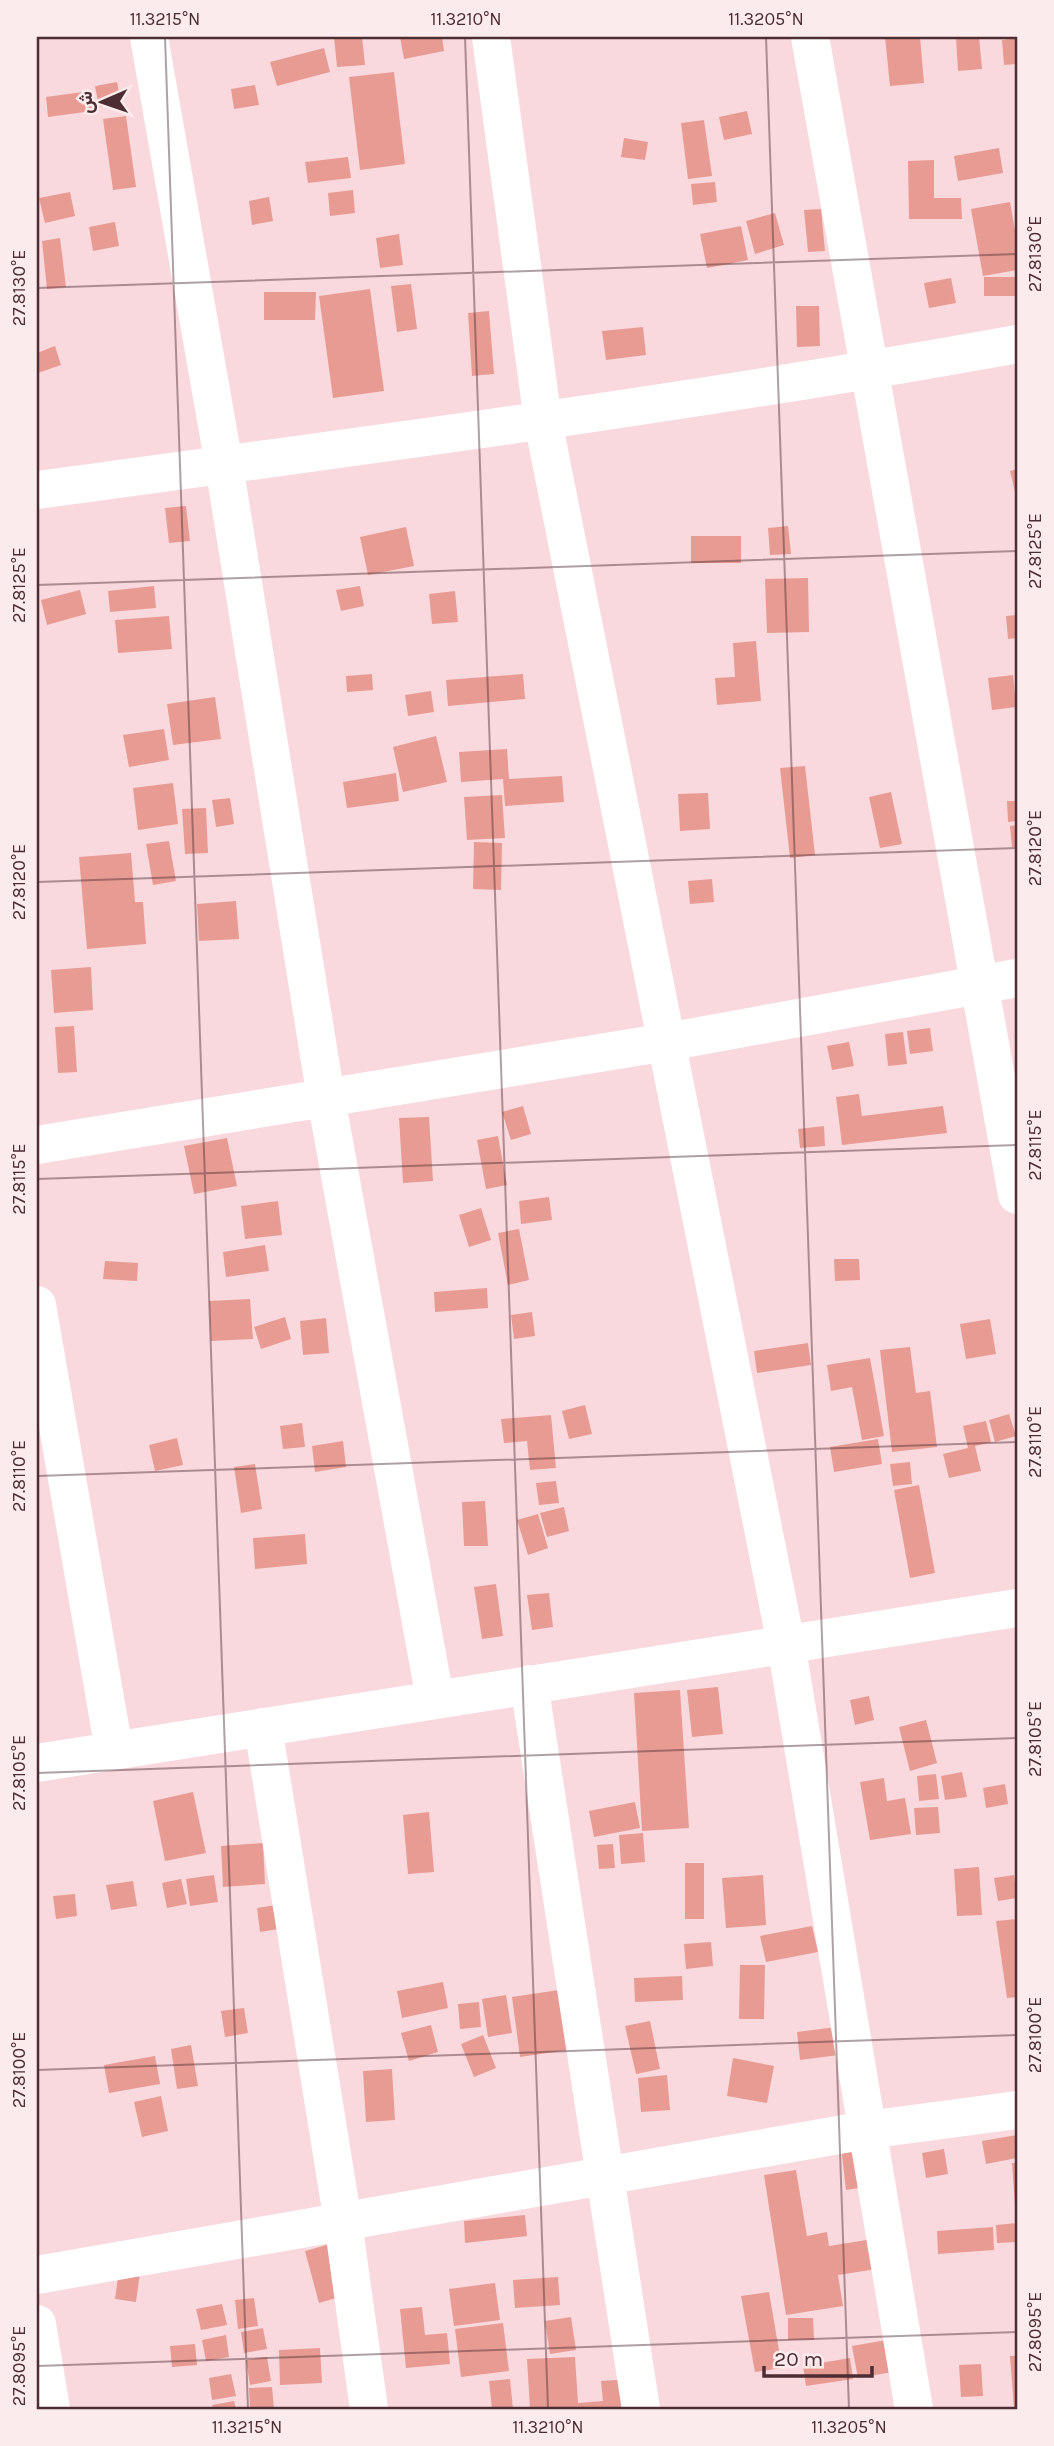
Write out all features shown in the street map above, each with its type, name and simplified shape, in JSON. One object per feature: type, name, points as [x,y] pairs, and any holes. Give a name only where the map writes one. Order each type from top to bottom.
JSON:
[{"type":"street","points":[[149,37],[223,465],[326,1098],[435,1699]]},
{"type":"street","points":[[491,37],[543,421],[786,1644],[914,2409]]},
{"type":"street","points":[[810,37],[1017,1195]]},
{"type":"street","points":[[37,490],[543,421],[871,371],[1017,344]]},
{"type":"street","points":[[37,1145],[667,1042],[1017,978]]},
{"type":"street","points":[[37,1305],[114,1750]]},
{"type":"street","points":[[37,1763],[1017,1608]]},
{"type":"street","points":[[529,1684],[607,2175],[641,2409]]},
{"type":"street","points":[[263,1727],[343,2222],[369,2409]]},
{"type":"street","points":[[37,2275],[867,2130],[1017,2110]]},
{"type":"street","points":[[37,2324],[51,2409]]},
{"type":"building","points":[[334,37],[362,37],[365,65],[337,67]]},
{"type":"building","points":[[400,37],[442,37],[444,51],[404,59]]},
{"type":"building","points":[[885,37],[920,37],[924,83],[890,86]]},
{"type":"building","points":[[956,37],[979,37],[982,69],[958,71]]},
{"type":"building","points":[[1017,38],[1017,64],[1004,65],[1002,40]]},
{"type":"building","points":[[324,48],[330,72],[277,86],[270,62]]},
{"type":"building","points":[[394,72],[405,164],[360,170],[349,77]]},
{"type":"building","points":[[117,82],[121,103],[99,107],[95,86]]},
{"type":"building","points":[[255,85],[259,105],[234,109],[231,89]]},
{"type":"building","points":[[90,91],[92,111],[48,117],[46,97]]},
{"type":"building","points":[[747,111],[752,134],[724,140],[719,117]]},
{"type":"building","points":[[126,116],[136,187],[113,190],[103,119]]},
{"type":"building","points":[[704,120],[712,176],[688,179],[681,123]]},
{"type":"building","points":[[624,138],[648,142],[645,160],[621,157]]},
{"type":"building","points":[[999,148],[1003,173],[958,181],[954,156]]},
{"type":"building","points":[[348,157],[351,178],[308,183],[305,162]]},
{"type":"building","points":[[934,160],[934,198],[961,198],[962,219],[909,219],[908,161]]},
{"type":"building","points":[[715,182],[717,202],[693,205],[691,184]]},
{"type":"building","points":[[353,190],[355,213],[330,216],[328,193]]},
{"type":"building","points":[[70,192],[75,216],[45,223],[39,198]]},
{"type":"building","points":[[269,197],[273,221],[252,225],[249,201]]},
{"type":"building","points":[[1010,202],[1017,242],[1017,270],[983,276],[971,209]]},
{"type":"building","points":[[821,209],[825,251],[808,252],[804,210]]},
{"type":"building","points":[[775,213],[784,245],[755,254],[746,221]]},
{"type":"building","points":[[115,222],[119,246],[93,251],[89,227]]},
{"type":"building","points":[[741,226],[748,260],[707,268],[700,234]]},
{"type":"building","points":[[399,234],[403,265],[380,268],[376,238]]},
{"type":"building","points":[[60,238],[66,287],[47,289],[42,241]]},
{"type":"building","points":[[984,277],[1017,277],[1017,296],[984,296]]},
{"type":"building","points":[[951,278],[956,303],[929,308],[924,283]]},
{"type":"building","points":[[411,284],[417,329],[397,332],[391,286]]},
{"type":"building","points":[[370,289],[384,391],[333,398],[319,296]]},
{"type":"building","points":[[264,292],[316,292],[315,320],[264,320]]},
{"type":"building","points":[[796,306],[819,306],[820,346],[797,347]]},
{"type":"building","points":[[489,311],[494,374],[472,376],[468,313]]},
{"type":"building","points":[[643,327],[646,355],[606,360],[602,331]]},
{"type":"building","points":[[55,346],[61,365],[38,373],[37,353]]},
{"type":"building","points":[[1017,469],[1017,496],[1016,496],[1010,471]]},
{"type":"building","points":[[186,506],[190,541],[169,543],[165,508]]},
{"type":"building","points":[[788,526],[791,554],[770,555],[768,528]]},
{"type":"building","points":[[406,527],[414,566],[368,575],[360,537]]},
{"type":"building","points":[[691,536],[741,536],[741,563],[691,563]]},
{"type":"building","points":[[808,578],[809,632],[767,633],[765,579]]},
{"type":"building","points":[[154,586],[156,608],[110,612],[108,591]]},
{"type":"building","points":[[360,586],[364,606],[341,611],[336,590]]},
{"type":"building","points":[[80,590],[86,614],[47,625],[41,600]]},
{"type":"building","points":[[455,591],[458,622],[432,624],[429,594]]},
{"type":"building","points":[[1017,615],[1017,638],[1008,639],[1006,616]]},
{"type":"building","points":[[169,616],[172,649],[118,653],[115,620]]},
{"type":"building","points":[[756,641],[761,701],[717,705],[715,678],[735,677],[733,643]]},
{"type":"building","points":[[372,674],[373,690],[347,692],[346,676]]},
{"type":"building","points":[[523,674],[525,699],[448,706],[446,680]]},
{"type":"building","points":[[1013,675],[1016,707],[992,710],[988,678]]},
{"type":"building","points":[[431,691],[434,712],[408,716],[405,695]]},
{"type":"building","points":[[215,697],[221,739],[173,745],[167,704]]},
{"type":"building","points":[[164,729],[169,760],[129,767],[123,735]]},
{"type":"building","points":[[436,736],[447,782],[403,792],[393,747]]},
{"type":"building","points":[[507,749],[509,779],[562,776],[564,802],[505,806],[503,779],[461,782],[459,752]]},
{"type":"building","points":[[805,766],[815,855],[790,858],[780,768]]},
{"type":"building","points":[[396,773],[399,801],[347,808],[343,782]]},
{"type":"building","points":[[173,783],[178,824],[138,830],[133,788]]},
{"type":"building","points":[[891,792],[902,844],[880,848],[869,797]]},
{"type":"building","points":[[708,793],[710,829],[680,831],[678,794]]},
{"type":"building","points":[[502,795],[505,838],[467,840],[464,797]]},
{"type":"building","points":[[230,798],[234,824],[216,827],[212,800]]},
{"type":"building","points":[[1007,801],[1017,801],[1017,821],[1008,822]]},
{"type":"building","points":[[206,808],[208,853],[185,854],[182,809]]},
{"type":"building","points":[[1017,825],[1017,847],[1012,847],[1010,826]]},
{"type":"building","points":[[169,841],[176,881],[153,885],[146,844]]},
{"type":"building","points":[[474,842],[502,843],[501,890],[473,889]]},
{"type":"building","points":[[131,853],[135,902],[143,902],[146,944],[87,949],[79,857]]},
{"type":"building","points":[[712,879],[714,902],[690,904],[688,881]]},
{"type":"building","points":[[236,901],[239,939],[199,941],[197,904]]},
{"type":"building","points":[[91,967],[93,1010],[54,1013],[51,970]]},
{"type":"building","points":[[74,1026],[77,1072],[58,1073],[55,1027]]},
{"type":"building","points":[[930,1028],[933,1051],[910,1054],[907,1031]]},
{"type":"building","points":[[903,1032],[907,1064],[888,1066],[885,1034]]},
{"type":"building","points":[[849,1042],[854,1066],[832,1070],[827,1046]]},
{"type":"building","points":[[859,1094],[862,1116],[943,1106],[947,1133],[842,1145],[836,1097]]},
{"type":"building","points":[[523,1106],[531,1134],[511,1140],[502,1112]]},
{"type":"building","points":[[429,1117],[433,1181],[403,1183],[399,1118]]},
{"type":"building","points":[[824,1126],[825,1146],[800,1148],[798,1129]]},
{"type":"building","points":[[498,1136],[507,1185],[486,1189],[477,1140]]},
{"type":"building","points":[[227,1138],[237,1186],[194,1194],[184,1146]]},
{"type":"building","points":[[549,1197],[552,1220],[521,1224],[519,1201]]},
{"type":"building","points":[[278,1201],[282,1235],[245,1239],[241,1206]]},
{"type":"building","points":[[481,1208],[491,1240],[469,1247],[459,1215]]},
{"type":"building","points":[[519,1229],[529,1280],[508,1285],[498,1233]]},
{"type":"building","points":[[265,1245],[269,1271],[226,1277],[223,1252]]},
{"type":"building","points":[[834,1259],[859,1259],[860,1280],[835,1281]]},
{"type":"building","points":[[105,1261],[138,1263],[137,1281],[103,1279]]},
{"type":"building","points":[[487,1288],[488,1308],[435,1312],[434,1292]]},
{"type":"building","points":[[250,1299],[253,1339],[211,1341],[209,1301]]},
{"type":"building","points":[[532,1312],[535,1336],[514,1339],[511,1315]]},
{"type":"building","points":[[285,1317],[291,1339],[261,1349],[254,1327]]},
{"type":"building","points":[[326,1318],[329,1353],[303,1355],[300,1321]]},
{"type":"building","points":[[990,1319],[996,1354],[966,1359],[960,1324]]},
{"type":"building","points":[[808,1343],[811,1365],[757,1373],[754,1351]]},
{"type":"building","points":[[910,1347],[916,1393],[930,1391],[937,1447],[892,1452],[880,1350]]},
{"type":"building","points":[[870,1358],[884,1436],[862,1440],[852,1387],[831,1391],[827,1365]]},
{"type":"building","points":[[585,1405],[592,1434],[569,1439],[562,1411]]},
{"type":"building","points":[[1009,1414],[1016,1436],[995,1442],[989,1420]]},
{"type":"building","points":[[551,1415],[556,1468],[530,1470],[527,1441],[504,1443],[501,1419]]},
{"type":"building","points":[[986,1421],[991,1442],[975,1446],[981,1471],[949,1478],[943,1454],[968,1448],[963,1426]]},
{"type":"building","points":[[302,1423],[305,1447],[283,1449],[280,1426]]},
{"type":"building","points":[[177,1438],[183,1465],[155,1471],[149,1445]]},
{"type":"building","points":[[878,1439],[882,1464],[834,1472],[830,1447]]},
{"type":"building","points":[[343,1441],[346,1467],[315,1472],[312,1446]]},
{"type":"building","points":[[910,1462],[912,1484],[893,1486],[890,1464]]},
{"type":"building","points":[[255,1464],[262,1509],[241,1513],[234,1467]]},
{"type":"building","points":[[556,1481],[559,1503],[539,1505],[536,1483]]},
{"type":"building","points":[[919,1485],[935,1573],[910,1578],[894,1490]]},
{"type":"building","points":[[485,1501],[488,1546],[464,1546],[462,1502]]},
{"type":"building","points":[[564,1507],[569,1531],[547,1537],[540,1513]]},
{"type":"building","points":[[538,1514],[548,1548],[528,1555],[517,1520]]},
{"type":"building","points":[[305,1534],[307,1564],[255,1569],[253,1538]]},
{"type":"building","points":[[496,1584],[503,1636],[482,1639],[474,1587]]},
{"type":"building","points":[[549,1593],[553,1627],[532,1630],[527,1595]]},
{"type":"building","points":[[718,1687],[723,1734],[692,1737],[687,1690]]},
{"type":"building","points":[[680,1690],[689,1828],[642,1831],[634,1693]]},
{"type":"building","points":[[869,1696],[874,1720],[855,1725],[850,1700]]},
{"type":"building","points":[[926,1720],[937,1763],[910,1771],[899,1727]]},
{"type":"building","points":[[962,1772],[967,1797],[945,1800],[941,1776]]},
{"type":"building","points":[[936,1774],[939,1799],[919,1801],[917,1776]]},
{"type":"building","points":[[884,1778],[887,1801],[905,1798],[911,1834],[870,1840],[860,1782]]},
{"type":"building","points":[[1005,1784],[1008,1804],[986,1808],[983,1788]]},
{"type":"building","points":[[193,1792],[206,1853],[165,1861],[153,1801]]},
{"type":"building","points":[[635,1802],[640,1828],[594,1837],[589,1811]]},
{"type":"building","points":[[938,1807],[940,1833],[916,1835],[914,1808]]},
{"type":"building","points":[[429,1812],[434,1872],[408,1874],[403,1815]]},
{"type":"building","points":[[643,1833],[645,1862],[621,1864],[619,1835]]},
{"type":"building","points":[[263,1843],[265,1884],[223,1887],[221,1846]]},
{"type":"building","points":[[613,1844],[615,1868],[599,1869],[597,1845]]},
{"type":"building","points":[[685,1863],[704,1863],[704,1919],[685,1919]]},
{"type":"building","points":[[979,1867],[982,1915],[957,1916],[954,1869]]},
{"type":"building","points":[[214,1875],[218,1902],[190,1906],[186,1879]]},
{"type":"building","points":[[763,1875],[766,1925],[726,1928],[722,1878]]},
{"type":"building","points":[[1014,1875],[1017,1898],[998,1901],[994,1878]]},
{"type":"building","points":[[181,1879],[187,1904],[167,1908],[162,1883]]},
{"type":"building","points":[[133,1881],[137,1906],[111,1910],[106,1885]]},
{"type":"building","points":[[75,1894],[77,1916],[56,1919],[53,1896]]},
{"type":"building","points":[[282,1904],[285,1928],[260,1932],[257,1908]]},
{"type":"building","points":[[1017,1919],[1017,1997],[1007,1998],[996,1921]]},
{"type":"building","points":[[812,1926],[818,1952],[766,1962],[760,1936]]},
{"type":"building","points":[[711,1942],[713,1966],[686,1969],[684,1944]]},
{"type":"building","points":[[740,1965],[765,1965],[764,2019],[739,2019]]},
{"type":"building","points":[[682,1976],[683,2000],[635,2002],[634,1978]]},
{"type":"building","points":[[443,1982],[448,2008],[402,2018],[397,1991]]},
{"type":"building","points":[[559,1990],[568,2050],[520,2057],[512,1997]]},
{"type":"building","points":[[506,1995],[512,2033],[488,2037],[482,1999]]},
{"type":"building","points":[[479,2002],[481,2027],[460,2029],[458,2004]]},
{"type":"building","points":[[244,2008],[248,2033],[225,2037],[221,2011]]},
{"type":"building","points":[[650,2021],[660,2069],[636,2074],[625,2026]]},
{"type":"building","points":[[431,2025],[438,2052],[409,2061],[401,2033]]},
{"type":"building","points":[[836,2027],[839,2055],[800,2060],[797,2032]]},
{"type":"building","points":[[483,2035],[496,2068],[474,2077],[461,2044]]},
{"type":"building","points":[[191,2045],[198,2086],[177,2089],[171,2049]]},
{"type":"building","points":[[155,2056],[160,2084],[109,2093],[104,2065]]},
{"type":"building","points":[[733,2058],[774,2066],[767,2103],[727,2096]]},
{"type":"building","points":[[392,2069],[395,2120],[366,2122],[363,2071]]},
{"type":"building","points":[[667,2075],[670,2110],[641,2112],[638,2078]]},
{"type":"building","points":[[161,2096],[168,2131],[142,2137],[134,2102]]},
{"type":"building","points":[[1017,2135],[1017,2158],[986,2164],[982,2141]]},
{"type":"building","points":[[865,2143],[871,2186],[846,2190],[841,2146]]},
{"type":"building","points":[[944,2149],[948,2174],[926,2178],[922,2153]]},
{"type":"building","points":[[1012,2163],[1017,2163],[1017,2206],[1015,2206]]},
{"type":"building","points":[[796,2170],[807,2236],[827,2232],[829,2246],[879,2238],[883,2268],[838,2275],[843,2306],[786,2315],[764,2175]]},
{"type":"building","points":[[525,2215],[527,2236],[465,2243],[464,2221]]},
{"type":"building","points":[[1017,2223],[1017,2242],[997,2243],[996,2225]]},
{"type":"building","points":[[993,2227],[994,2250],[938,2254],[937,2231]]},
{"type":"building","points":[[330,2244],[343,2296],[319,2303],[305,2251]]},
{"type":"building","points":[[119,2270],[140,2273],[136,2302],[115,2299]]},
{"type":"building","points":[[558,2277],[560,2305],[515,2308],[513,2280]]},
{"type":"building","points":[[495,2283],[500,2320],[454,2326],[449,2289]]},
{"type":"building","points":[[769,2292],[782,2368],[755,2372],[741,2296]]},
{"type":"building","points":[[254,2298],[258,2326],[238,2329],[235,2300]]},
{"type":"building","points":[[222,2304],[227,2325],[201,2330],[196,2309]]},
{"type":"building","points":[[422,2307],[425,2335],[447,2333],[450,2364],[406,2368],[400,2309]]},
{"type":"building","points":[[571,2317],[576,2350],[550,2354],[545,2321]]},
{"type":"building","points":[[788,2318],[813,2318],[814,2340],[788,2340]]},
{"type":"building","points":[[503,2323],[509,2371],[461,2377],[455,2329]]},
{"type":"building","points":[[263,2328],[267,2349],[244,2353],[241,2332]]},
{"type":"building","points":[[226,2335],[229,2357],[206,2361],[202,2340]]},
{"type":"building","points":[[898,2338],[904,2370],[858,2378],[852,2346]]},
{"type":"building","points":[[195,2344],[197,2365],[172,2367],[170,2346]]},
{"type":"building","points":[[320,2348],[322,2383],[280,2385],[279,2350]]},
{"type":"building","points":[[1010,2356],[1017,2356],[1017,2409],[1014,2409]]},
{"type":"building","points":[[267,2357],[271,2381],[250,2385],[246,2360]]},
{"type":"building","points":[[575,2357],[578,2403],[603,2401],[601,2381],[630,2379],[632,2409],[530,2409],[527,2359]]},
{"type":"building","points":[[850,2358],[853,2379],[806,2386],[803,2366]]},
{"type":"building","points":[[981,2364],[983,2396],[961,2397],[959,2365]]},
{"type":"building","points":[[231,2374],[236,2396],[212,2400],[209,2378]]},
{"type":"building","points":[[510,2379],[513,2409],[492,2409],[489,2381]]},
{"type":"building","points":[[272,2387],[274,2409],[250,2409],[249,2388]]},
{"type":"building","points":[[234,2401],[236,2409],[213,2409],[212,2405]]}]
